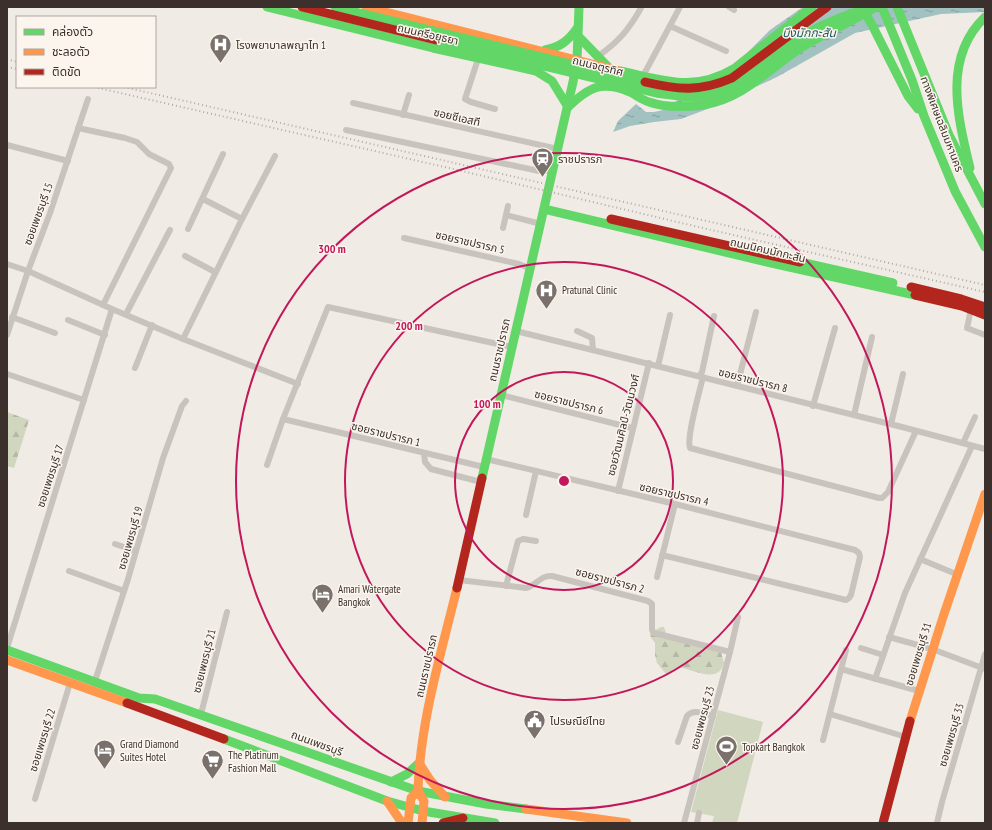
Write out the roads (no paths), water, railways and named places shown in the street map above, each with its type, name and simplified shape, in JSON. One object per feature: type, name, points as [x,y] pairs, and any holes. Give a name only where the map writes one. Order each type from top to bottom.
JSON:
[{"type":"main road","name":"ถนนศรีอยุธยา","points":[[267,7],[536,71],[552,81],[568,107]]},
{"type":"main road","name":"ถนนจตุรทิศ","points":[[302,7],[656,93],[675,97],[691,98],[722,91],[738,84],[804,35],[822,25],[870,7]]},
{"type":"main road","name":"ถนนจตุรทิศ","points":[[335,7],[662,86],[690,90],[718,85],[732,78],[827,7]]},
{"type":"main road","name":"ถนนศรีอยุธยา","points":[[366,7],[577,60]]},
{"type":"main road","name":"ถนนราชปรารภ","points":[[418,791],[419,763],[430,705],[568,107],[577,60],[579,7]]},
{"type":"main road","name":"ถนนจตุรทิศ","points":[[577,60],[610,69],[677,83],[706,81],[722,75],[747,59],[812,7]]},
{"type":"main road","points":[[861,7],[883,44],[908,96],[924,116]]},
{"type":"main road","name":"ถนนจตุรทิศ","points":[[568,107],[578,96],[600,85],[618,88],[630,92],[647,101],[663,105],[685,107],[719,102],[746,89],[804,46],[852,22],[876,7]]},
{"type":"main road","name":"ทางพิเศษเฉลิมมหานคร","points":[[882,7],[955,191],[985,247]]},
{"type":"main road","name":"ทางพิเศษเฉลิมมหานคร","points":[[897,7],[949,135],[985,204]]},
{"type":"main road","points":[[972,178],[958,115],[955,82],[960,58],[965,45],[972,33],[985,17]]},
{"type":"main road","points":[[538,50],[555,49],[570,39],[578,31],[597,58],[610,69]]},
{"type":"main road","points":[[481,59],[495,57],[498,53],[497,44],[493,39]]},
{"type":"main road","points":[[660,79],[650,89],[650,94],[663,105]]},
{"type":"main road","name":"ถนนนิคมมักกะสัน","points":[[545,206],[940,294],[985,307]]},
{"type":"main road","name":"ถนนนิคมมักกะสัน","points":[[545,206],[767,262],[900,291],[971,309],[985,315]]},
{"type":"main road","name":"ซอยเพชรบุรี 31","points":[[883,823],[906,736],[932,649],[956,574],[985,494]]},
{"type":"main road","name":"ถนนเพชรบุรี","points":[[7,649],[138,698],[155,699],[201,714],[418,791],[480,803],[627,823]]},
{"type":"main road","points":[[7,660],[69,685],[152,712],[387,802],[423,811],[495,823]]},
{"type":"main road","points":[[391,782],[407,774],[419,763],[430,780],[445,797]]},
{"type":"main road","points":[[354,768],[356,772],[404,790],[400,805]]},
{"type":"main road","points":[[408,823],[411,798],[418,791],[424,801],[422,823]]},
{"type":"main road","points":[[387,802],[402,823]]},
{"type":"main road","points":[[478,820],[480,803]]},
{"type":"main road","points":[[443,823],[463,818]]},
{"type":"street","points":[[643,76],[680,7]]},
{"type":"street","points":[[597,58],[613,46],[625,34],[641,8]]},
{"type":"street","points":[[670,26],[726,51]]},
{"type":"street","points":[[481,59],[465,99],[496,109]]},
{"type":"street","points":[[403,115],[409,95]]},
{"type":"street","name":"ซอยเพชรบุรี 15","points":[[7,335],[28,271],[50,214],[88,99]]},
{"type":"street","name":"ซอยซีเอสที","points":[[353,103],[558,149]]},
{"type":"street","points":[[78,128],[137,142],[149,154],[169,164],[171,168],[103,305]]},
{"type":"street","points":[[346,130],[539,171],[553,172]]},
{"type":"street","points":[[7,145],[68,161]]},
{"type":"street","points":[[188,229],[223,154]]},
{"type":"street","points":[[183,339],[275,156]]},
{"type":"street","points":[[203,199],[242,219]]},
{"type":"street","points":[[503,228],[508,206]]},
{"type":"street","points":[[506,215],[541,224]]},
{"type":"street","points":[[126,314],[170,230]]},
{"type":"street","name":"ซอยราชปรารภ 5","points":[[404,238],[519,264],[531,269]]},
{"type":"street","points":[[185,256],[216,272]]},
{"type":"street","points":[[7,264],[28,271],[183,339],[298,384]]},
{"type":"street","points":[[267,465],[283,420],[328,307],[512,347]]},
{"type":"street","name":"ซอยเพชรบุรี 17","points":[[7,649],[112,309]]},
{"type":"street","points":[[971,309],[967,328],[985,335]]},
{"type":"street","points":[[737,386],[756,312]]},
{"type":"street","points":[[658,366],[670,315]]},
{"type":"street","points":[[714,316],[702,372],[699,374],[701,377],[688,444],[690,448],[882,498],[888,492],[916,431]]},
{"type":"street","points":[[12,317],[55,333]]},
{"type":"street","points":[[68,320],[105,335]]},
{"type":"street","points":[[135,368],[152,325]]},
{"type":"street","points":[[813,406],[835,328]]},
{"type":"street","name":"ซอยราชปรารภ 8","points":[[516,331],[648,363],[813,406],[891,424],[985,449]]},
{"type":"street","points":[[577,331],[592,338],[593,350]]},
{"type":"street","points":[[854,415],[872,337]]},
{"type":"street","name":"ซอยวัฒนศิลป์-วัฒนวงศ์","points":[[618,491],[648,363]]},
{"type":"street","points":[[7,374],[84,400]]},
{"type":"street","points":[[891,424],[903,374]]},
{"type":"street","name":"ซอยราชปรารภ 6","points":[[501,395],[632,428]]},
{"type":"street","name":"ซอยเพชรบุรี 19","points":[[95,681],[166,451],[182,406],[186,401]]},
{"type":"street","points":[[963,443],[975,417]]},
{"type":"street","name":"ซอยราชปรารภ 1","points":[[283,420],[424,453],[485,463]]},
{"type":"street","points":[[875,679],[901,603],[972,446]]},
{"type":"street","points":[[424,453],[425,462],[431,469],[481,482]]},
{"type":"street","name":"ซอยราชปรารภ 4","points":[[485,463],[536,471],[772,528],[857,551],[860,557],[851,595],[846,600],[662,555]]},
{"type":"street","points":[[526,515],[536,471]]},
{"type":"street","points":[[657,577],[675,504]]},
{"type":"street","points":[[506,586],[518,541],[536,541]]},
{"type":"street","points":[[115,544],[136,551]]},
{"type":"street","points":[[920,559],[956,574]]},
{"type":"street","points":[[69,571],[124,591]]},
{"type":"street","name":"ซอยราชปรารภ 2","points":[[459,580],[506,586],[529,587],[542,578],[552,576],[648,600],[652,604],[652,630],[654,633],[730,652]]},
{"type":"street","name":"ซอยเพชรบุรี 21","points":[[201,714],[227,612]]},
{"type":"street","name":"ซอยเพชรบุรี 23","points":[[684,823],[738,618]]},
{"type":"street","points":[[889,636],[932,649],[983,668]]},
{"type":"street","points":[[862,648],[883,655]]},
{"type":"street","points":[[823,740],[846,650]]},
{"type":"street","name":"ซอยเพชรบุรี 33","points":[[937,823],[983,668],[985,654]]},
{"type":"street","points":[[841,669],[919,691]]},
{"type":"street","name":"ซอยเพชรบุรี 22","points":[[35,799],[69,685]]},
{"type":"street","points":[[678,742],[690,713],[697,712],[713,716]]},
{"type":"street","points":[[830,714],[906,736]]},
{"type":"street","points":[[697,823],[699,813]]},
{"type":"water","name":"บึงมักกะสัน","points":[[803,7],[985,7],[985,12],[941,14],[855,33],[777,77],[710,108],[681,119],[630,126],[613,132],[618,121],[636,104],[646,112],[663,110],[686,94],[732,68],[770,30]]},
{"type":"railway","points":[[7,59],[16,62]]},
{"type":"railway","points":[[7,67],[16,69]]},
{"type":"railway","points":[[98,88],[985,292]]},
{"type":"railway","points":[[128,88],[985,285]]},
{"type":"place","name":"โรงพยาบาลพญาไท 1","points":[[220,64]]},
{"type":"place","name":"ราชปรารภ","points":[[542,178]]},
{"type":"place","name":"Pratunal Clinic","points":[[546,310]]},
{"type":"place","name":"Amari Watergate Bangkok","points":[[322,614]]},
{"type":"place","name":"ไปรษณีย์ไทย","points":[[534,740]]},
{"type":"place","name":"Topkart Bangkok","points":[[727,766]]},
{"type":"place","name":"Grand Diamond Suites Hotel","points":[[104,770]]},
{"type":"place","name":"The Platinum Fashion Mall","points":[[213,780]]}]
